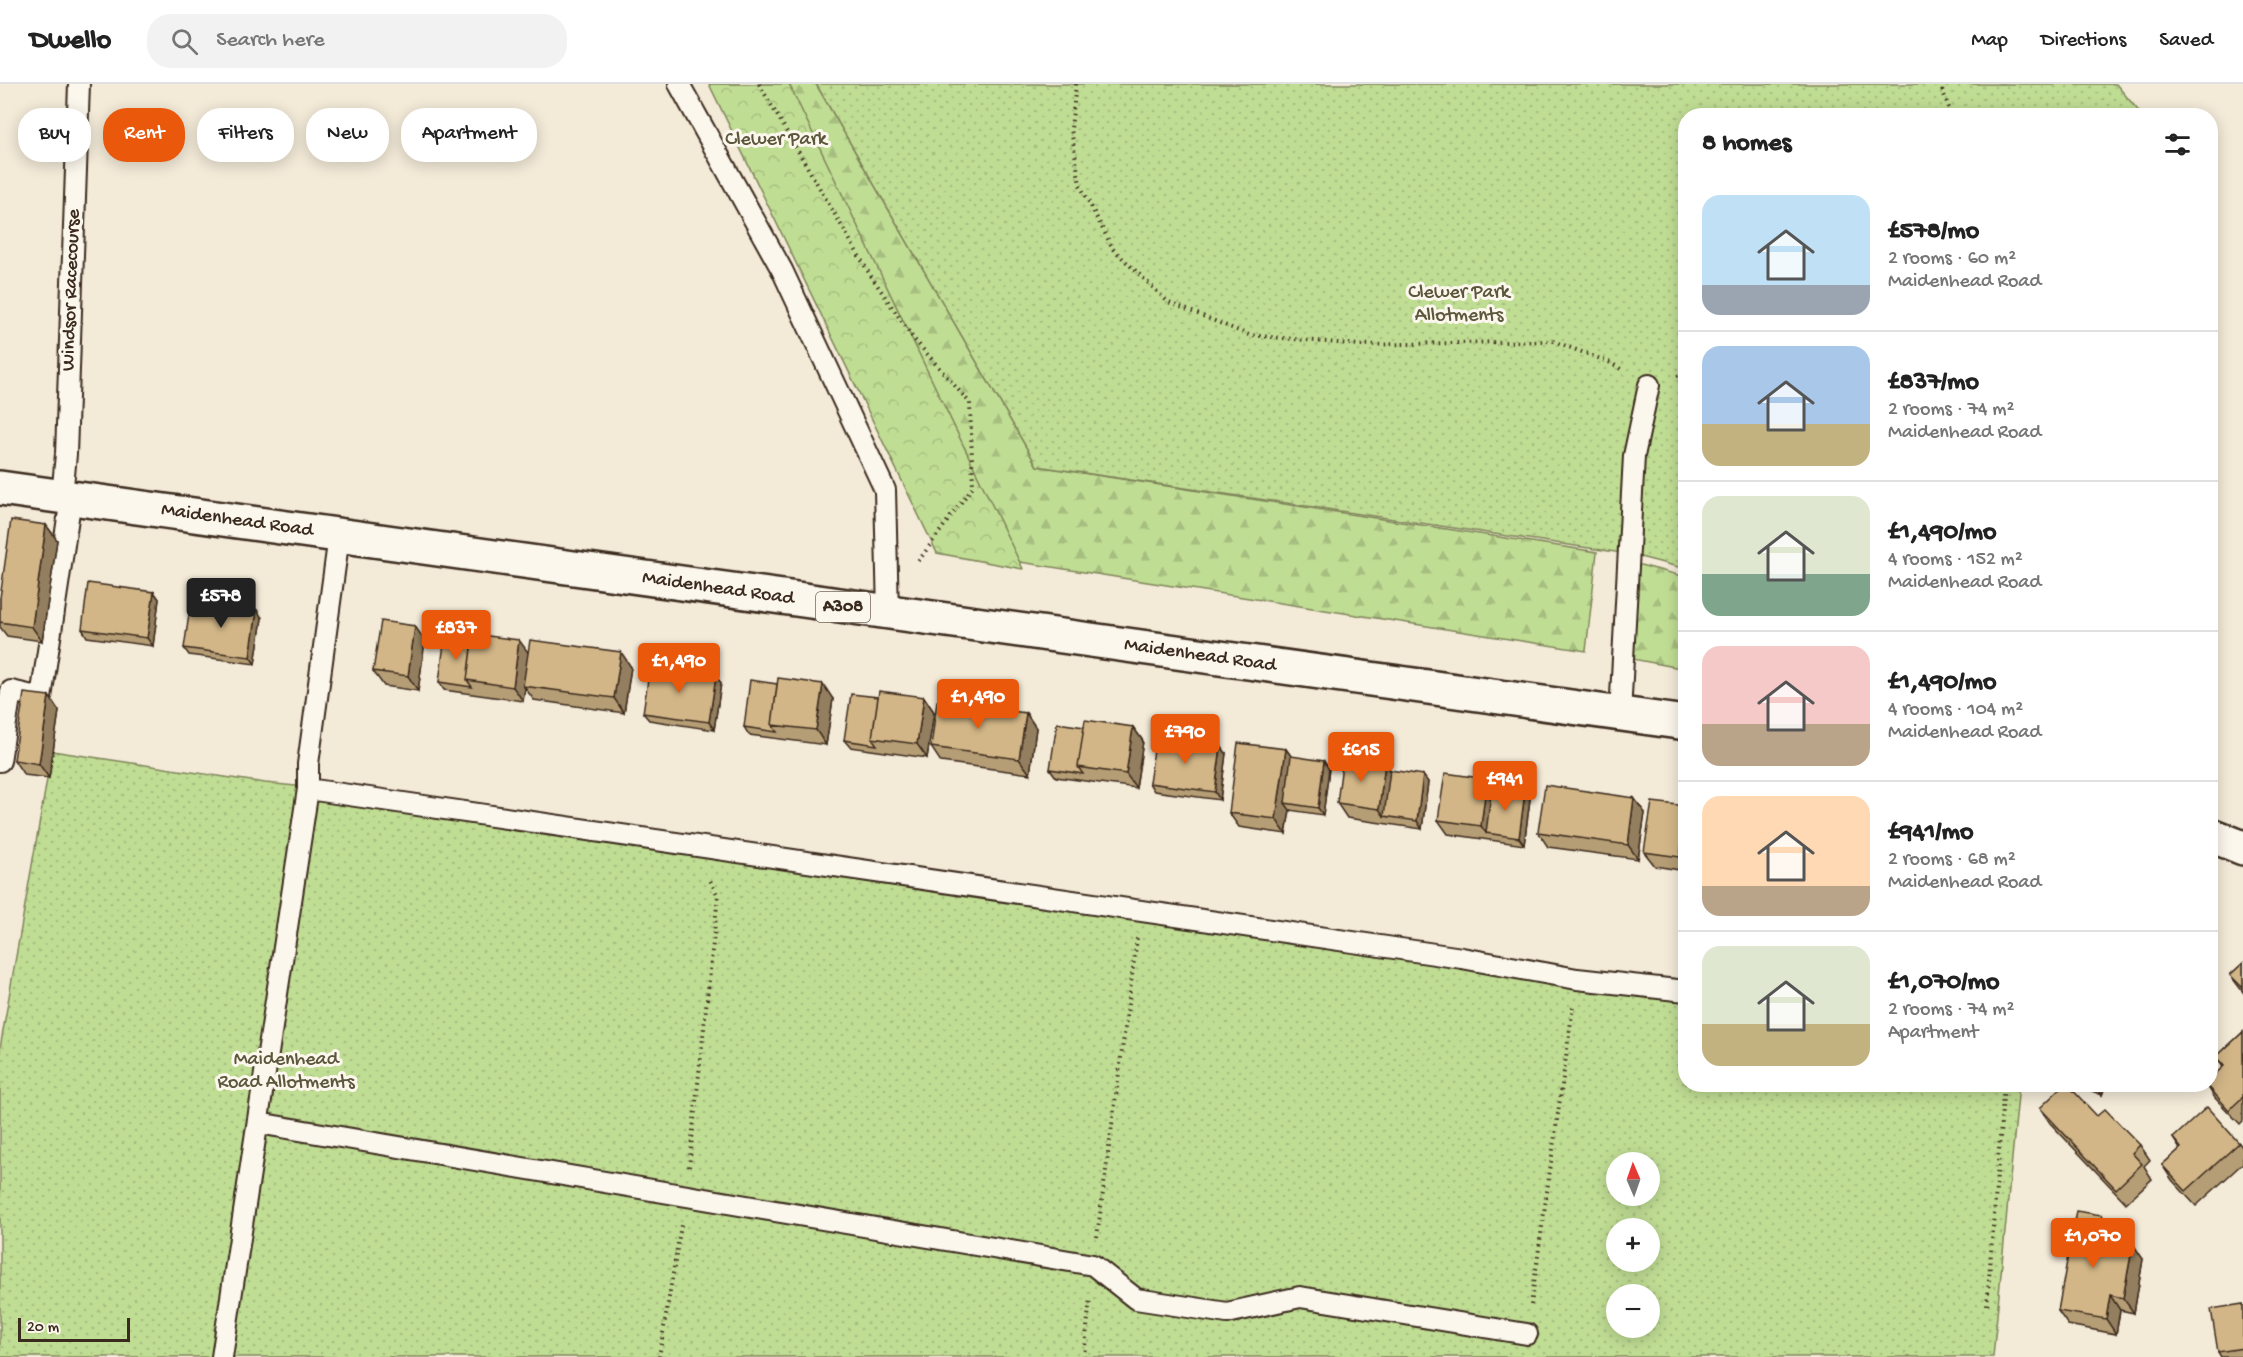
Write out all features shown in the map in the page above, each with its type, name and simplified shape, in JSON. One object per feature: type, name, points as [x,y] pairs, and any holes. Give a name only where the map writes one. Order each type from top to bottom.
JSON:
[{"type":"main road","name":"Maidenhead Road","points":[[0,488],[1678,722]]},
{"type":"main road","points":[[2218,838],[2243,848]]},
{"type":"lane","name":"Windsor Racecourse","points":[[0,761],[11,691],[41,698],[67,498],[66,454],[79,84]]},
{"type":"lane","points":[[679,84],[782,270],[885,490],[888,613]]},
{"type":"lane","points":[[1620,714],[1634,456],[1649,385]]},
{"type":"lane","points":[[222,1357],[308,789],[309,764],[339,536]]},
{"type":"lane","points":[[308,789],[1462,958],[1577,979],[1678,991]]},
{"type":"lane","points":[[258,1123],[687,1194],[1093,1265],[1136,1299],[1227,1313],[1300,1297],[1527,1334]]},
{"type":"path","points":[[759,84],[869,273],[913,338],[970,403],[973,486],[915,566]]},
{"type":"path","points":[[1076,84],[1071,129],[1080,184],[1113,249],[1168,302],[1249,335],[1360,345],[1553,341],[1611,363],[1649,385]]},
{"type":"path","points":[[1940,84],[1949,108]]},
{"type":"path","points":[[659,1357],[687,1194],[718,896],[694,845]]},
{"type":"path","points":[[1084,1357],[1093,1265],[1141,910]]},
{"type":"path","points":[[1527,1334],[1577,979]]},
{"type":"path","points":[[1987,1305],[2003,1092]]},
{"type":"green space","name":"Clewer Park","points":[[709,84],[789,84],[1023,569],[937,553]]},
{"type":"green space","points":[[720,84],[816,84],[1037,466],[1597,552],[1586,651],[1007,560]]},
{"type":"green space","name":"Clewer Park Allotments","points":[[816,84],[2116,84],[2136,108],[1678,108],[1678,567],[1629,554],[1037,466]]},
{"type":"green space","points":[[1629,562],[1678,575],[1678,668],[1627,658]]},
{"type":"green space","name":"Maidenhead Road Allotments","points":[[52,751],[1678,983],[1678,1092],[2018,1092],[1993,1357],[0,1357],[0,1048]]},
{"type":"building","points":[[11,520],[46,525],[32,627],[0,622],[0,598]]},
{"type":"building","points":[[88,583],[154,592],[147,638],[82,629]]},
{"type":"building","points":[[191,601],[257,610],[250,657],[184,648]]},
{"type":"building","points":[[381,621],[415,626],[408,676],[373,671]]},
{"type":"building","points":[[473,634],[519,640],[513,687],[467,680]]},
{"type":"building","points":[[445,636],[472,640],[467,680],[472,687],[439,682]]},
{"type":"building","points":[[530,640],[621,652],[614,698],[523,686]]},
{"type":"building","points":[[650,666],[716,676],[709,722],[643,713]]},
{"type":"building","points":[[778,678],[823,684],[816,730],[772,725]]},
{"type":"building","points":[[750,680],[777,684],[772,725],[777,732],[744,727]]},
{"type":"building","points":[[879,691],[924,697],[917,744],[872,738]]},
{"type":"building","points":[[24,693],[49,696],[39,764],[14,760]]},
{"type":"building","points":[[851,694],[878,697],[872,738],[877,745],[844,740]]},
{"type":"building","points":[[937,701],[1026,713],[1019,759],[931,747]]},
{"type":"building","points":[[1085,720],[1133,727],[1126,774],[1078,767]]},
{"type":"building","points":[[1057,723],[1084,727],[1078,767],[1083,774],[1050,769]]},
{"type":"building","points":[[1156,737],[1221,746],[1215,792],[1149,783]]},
{"type":"building","points":[[1238,743],[1286,749],[1276,819],[1229,813]]},
{"type":"building","points":[[1291,756],[1324,761],[1318,808],[1285,803]]},
{"type":"building","points":[[1343,757],[1385,763],[1379,809],[1337,803]]},
{"type":"building","points":[[1390,770],[1423,775],[1417,821],[1384,816]]},
{"type":"building","points":[[1445,773],[1487,779],[1481,826],[1438,820]]},
{"type":"building","points":[[1545,785],[1634,798],[1628,845],[1538,832]]},
{"type":"building","points":[[1492,786],[1525,792],[1519,838],[1486,833]]},
{"type":"building","points":[[1652,802],[1678,805],[1678,857],[1644,852]]},
{"type":"building","points":[[2243,963],[2243,988],[2230,975]]},
{"type":"building","points":[[2243,1032],[2243,1097],[2229,1110],[2213,1092],[2218,1092],[2218,1072],[2224,1066],[2218,1059],[2218,1055]]},
{"type":"building","points":[[2057,1092],[2074,1092],[2097,1116],[2105,1109],[2140,1145],[2132,1153],[2142,1164],[2116,1189],[2040,1108]]},
{"type":"building","points":[[2207,1107],[2239,1143],[2186,1191],[2162,1165],[2181,1148],[2173,1138]]},
{"type":"building","points":[[2076,1211],[2102,1215],[2098,1238],[2133,1244],[2123,1298],[2110,1295],[2106,1319],[2058,1311]]},
{"type":"building","points":[[2243,1304],[2243,1348],[2218,1352],[2211,1309]]}]
